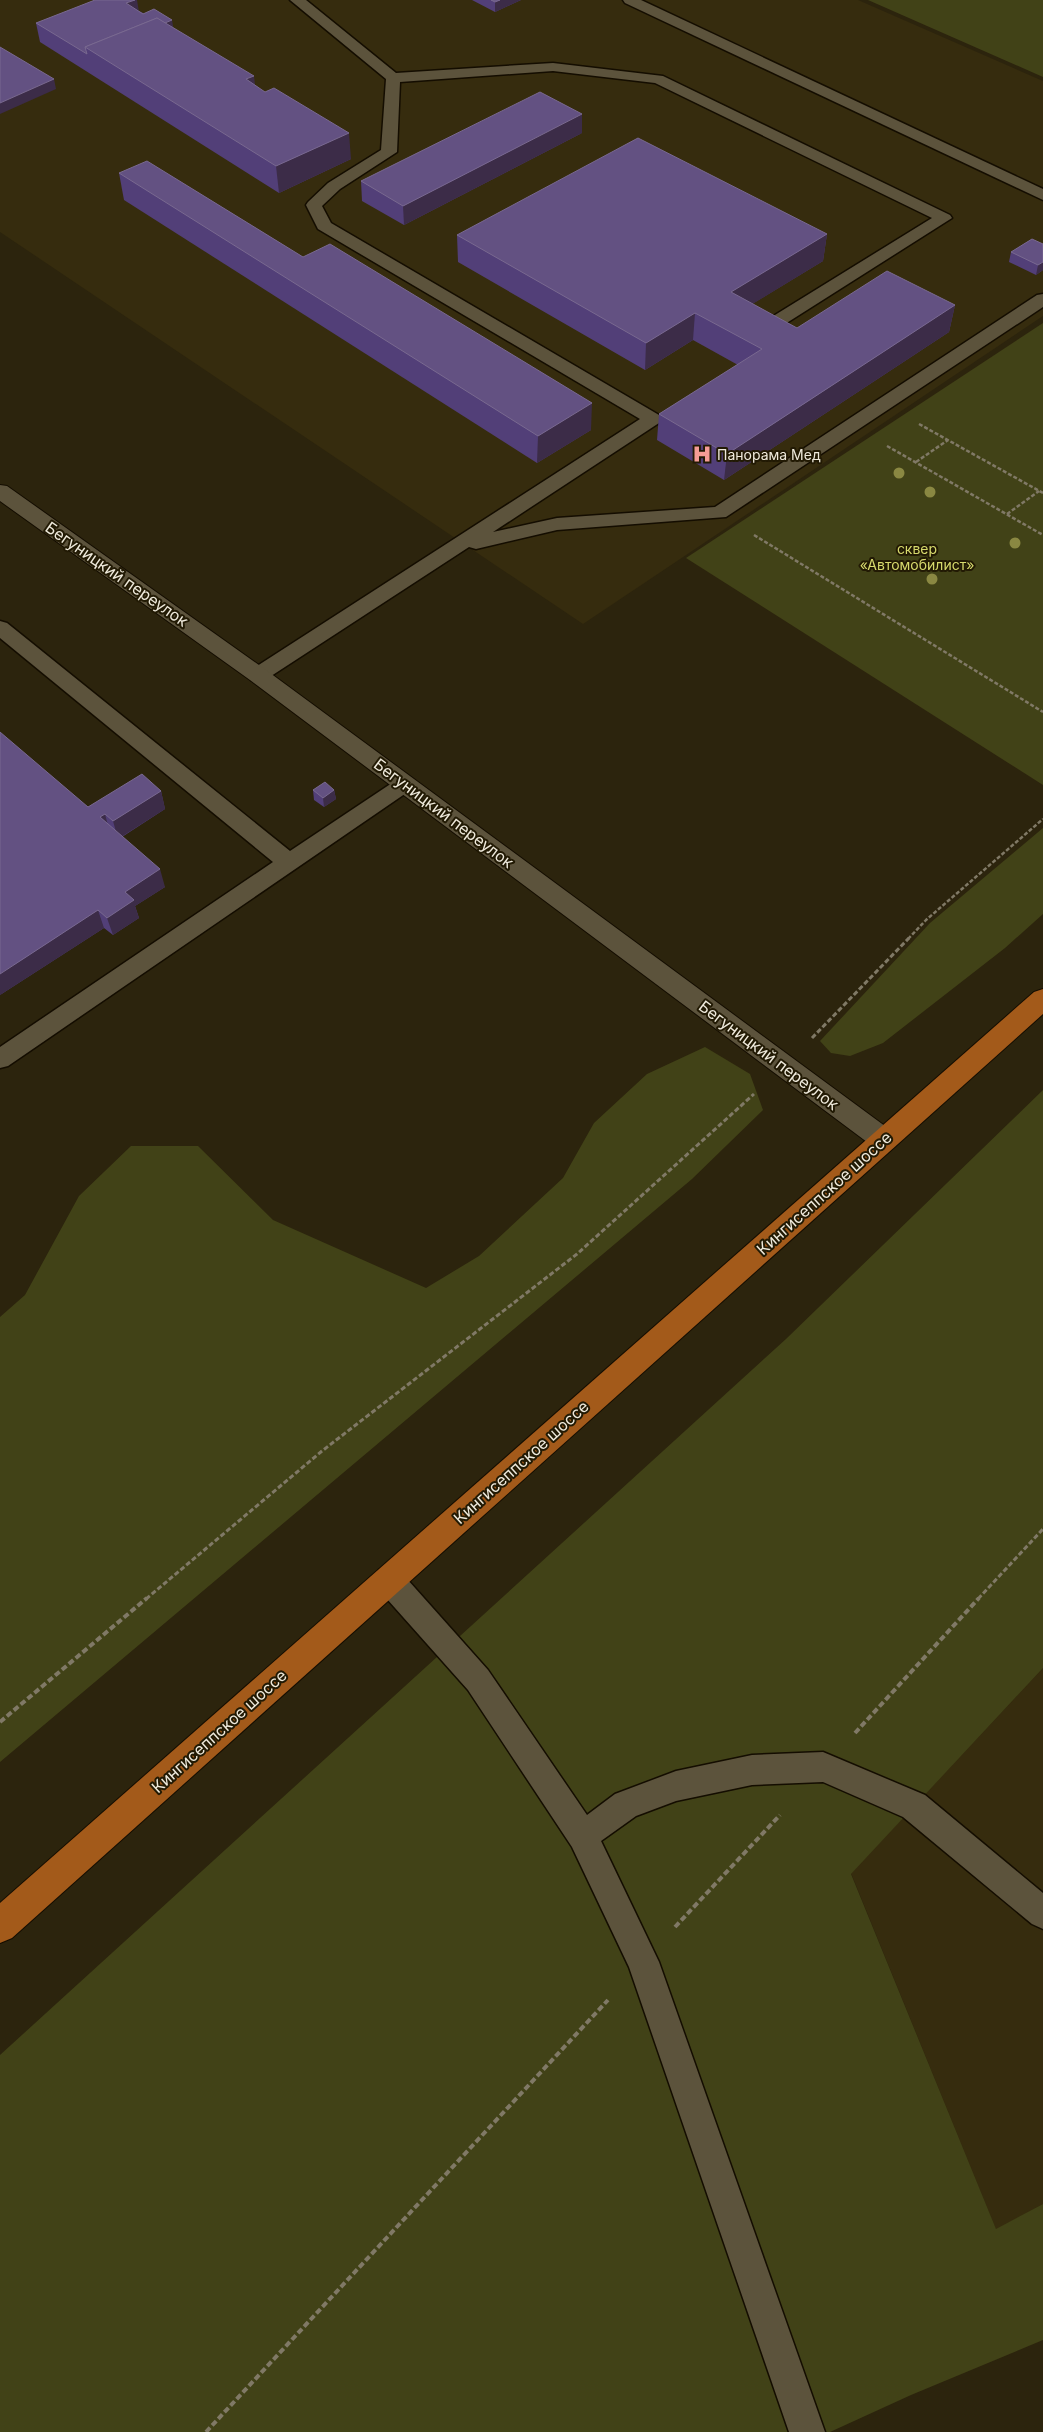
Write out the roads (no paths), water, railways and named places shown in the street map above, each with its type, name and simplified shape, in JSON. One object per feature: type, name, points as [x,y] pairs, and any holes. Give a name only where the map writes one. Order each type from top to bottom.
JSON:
[{"type":"main road","name":"Кингисеппское шоссе","points":[[0,1926],[1043,999]]},
{"type":"street","name":"Бегуницкий переулок","points":[[0,491],[258,675],[884,1140]]},
{"type":"lane","points":[[297,0],[392,78],[553,67],[658,79],[944,218],[768,327]]},
{"type":"lane","points":[[630,0],[1043,195]]},
{"type":"lane","points":[[258,675],[653,419],[324,226],[314,205],[334,186],[389,152],[392,78]]},
{"type":"lane","points":[[445,554],[495,537],[557,524],[719,513],[1043,299]]},
{"type":"lane","points":[[0,628],[289,863]]},
{"type":"lane","points":[[0,1059],[405,784]]},
{"type":"lane","points":[[389,1580],[478,1680],[583,1836],[643,1962],[807,2432]]},
{"type":"lane","points":[[583,1836],[626,1805],[676,1786],[752,1770],[823,1768],[914,1806],[1043,1913]]},
{"type":"place","name":"Панорама Мед","points":[[702,454]]},
{"type":"park label","name":"сквер «Автомобилист»","points":[[917,556]]}]
